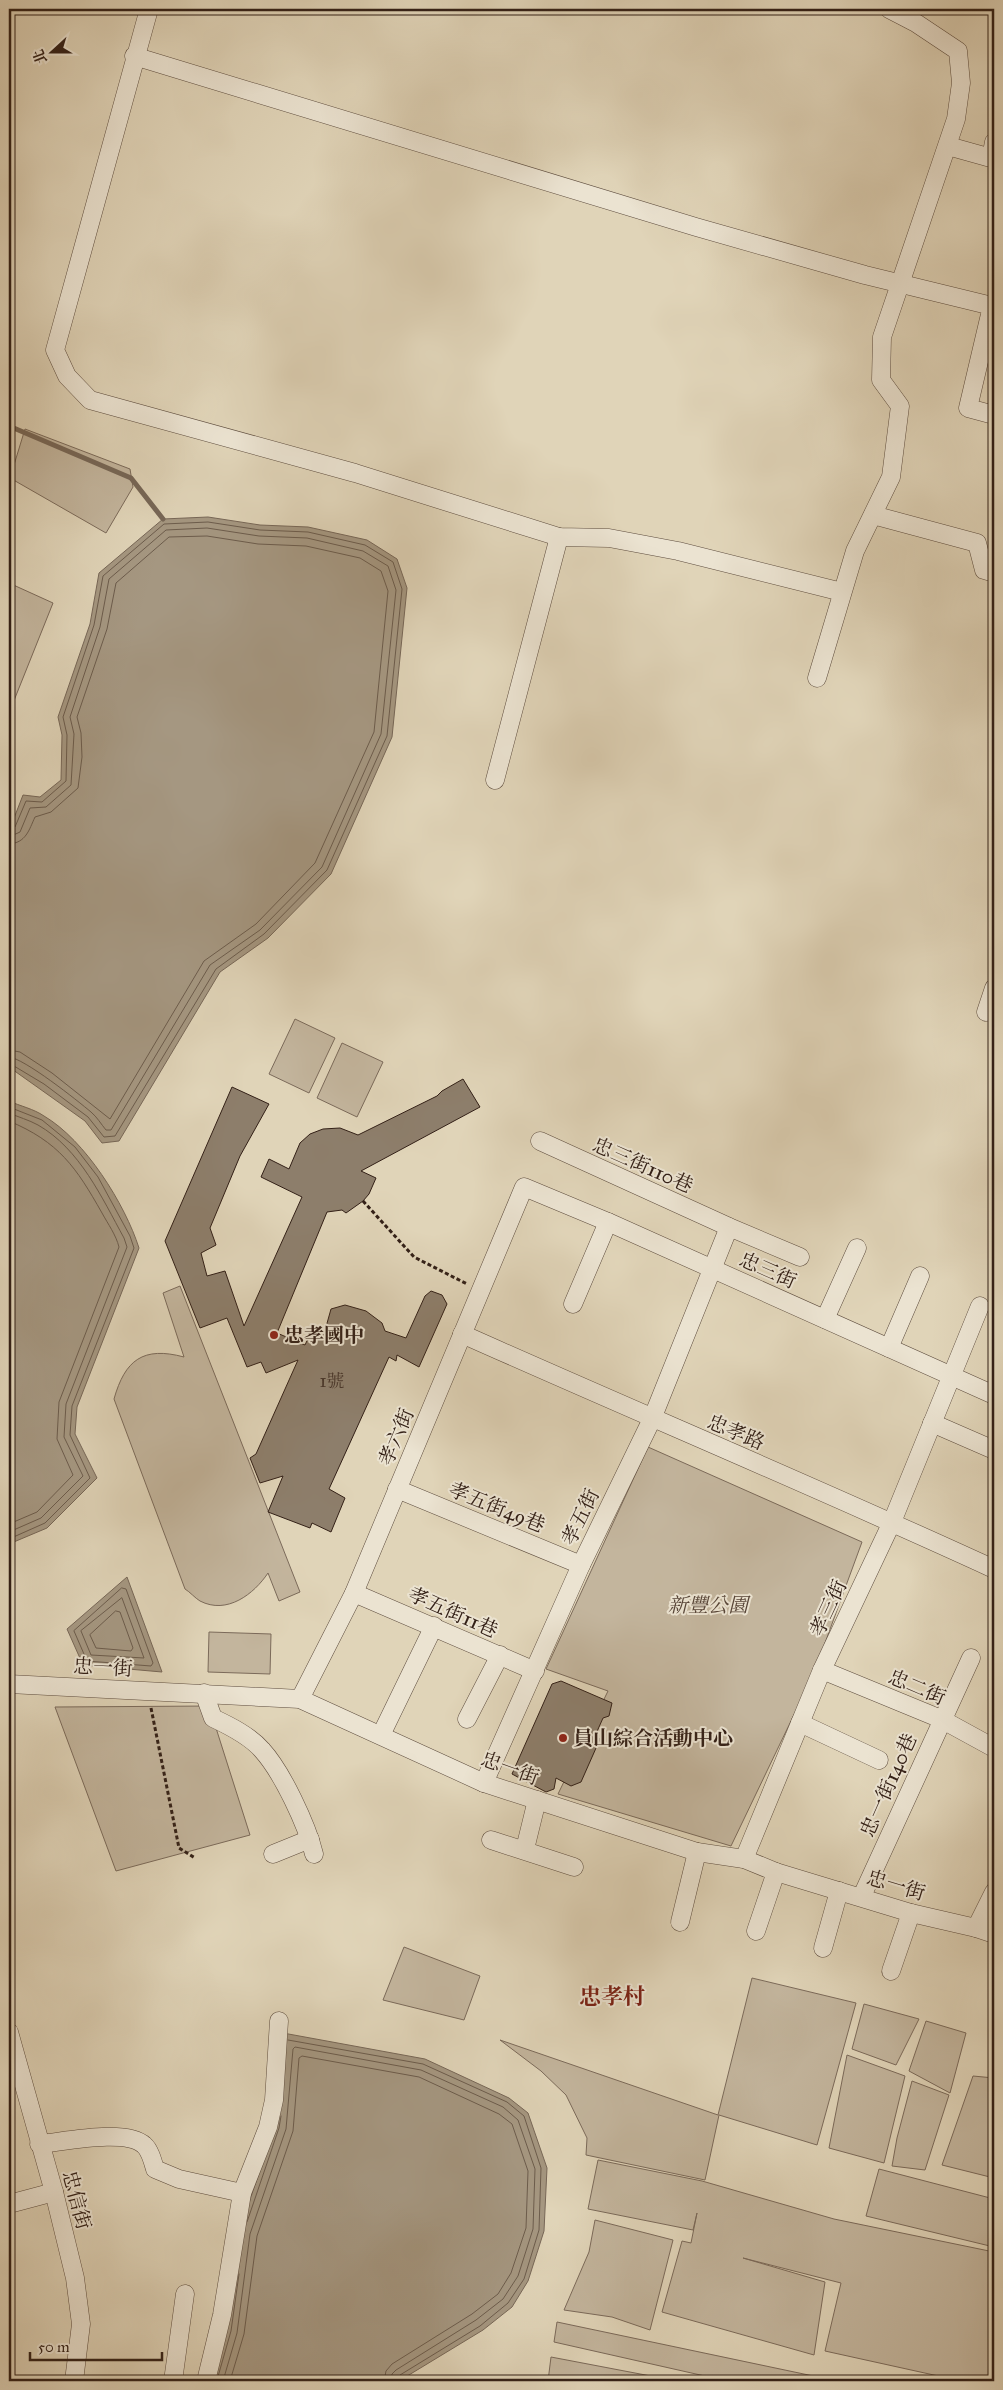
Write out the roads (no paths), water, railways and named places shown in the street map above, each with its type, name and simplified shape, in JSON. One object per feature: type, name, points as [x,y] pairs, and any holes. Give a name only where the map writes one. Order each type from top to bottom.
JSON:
[{"type":"street","points":[[149,9],[134,56],[55,350],[67,376],[90,400],[355,473],[559,537],[609,538],[678,551],[842,592]]},
{"type":"street","points":[[817,678],[855,551],[891,477],[900,406],[881,380],[882,337],[948,146],[956,119],[961,84],[958,51],[916,23],[889,9]]},
{"type":"street","points":[[134,56],[696,227],[901,284],[992,306],[968,408],[994,415]]},
{"type":"street","points":[[948,146],[993,150]]},
{"type":"street","points":[[873,515],[977,543],[984,570],[994,573]]},
{"type":"street","points":[[495,780],[559,537]]},
{"type":"street","points":[[986,1012],[994,988]]},
{"type":"street","name":"忠三街110巷","points":[[540,1141],[729,1227],[800,1257]]},
{"type":"street","name":"忠三街","points":[[524,1187],[608,1222],[994,1395]]},
{"type":"street","name":"孝六街","points":[[300,1699],[354,1593],[524,1187]]},
{"type":"street","points":[[573,1304],[608,1222]]},
{"type":"street","points":[[713,1269],[729,1227]]},
{"type":"street","points":[[825,1319],[856,1248]]},
{"type":"street","name":"孝五街","points":[[484,1783],[581,1564],[652,1419],[713,1269]]},
{"type":"street","points":[[890,1348],[920,1276]]},
{"type":"street","name":"孝三街","points":[[744,1859],[822,1670],[892,1522],[980,1306]]},
{"type":"street","name":"忠孝路","points":[[462,1334],[994,1568]]},
{"type":"street","points":[[932,1423],[994,1450]]},
{"type":"street","name":"孝五街49巷","points":[[397,1489],[581,1564]]},
{"type":"street","name":"孝五街11巷","points":[[354,1593],[535,1671]]},
{"type":"street","points":[[381,1735],[434,1626]]},
{"type":"street","points":[[467,1719],[500,1655]]},
{"type":"street","name":"忠一街140巷","points":[[862,1896],[971,1658]]},
{"type":"street","name":"忠二街","points":[[822,1670],[941,1720],[994,1748]]},
{"type":"street","name":"忠一街","points":[[9,1684],[300,1699],[484,1783],[697,1852],[744,1859],[776,1872],[862,1896],[911,1913],[994,1934]]},
{"type":"street","points":[[204,1693],[213,1718],[232,1727],[262,1749],[289,1792],[312,1846],[272,1854]]},
{"type":"street","points":[[800,1723],[879,1760]]},
{"type":"street","points":[[524,1849],[537,1800]]},
{"type":"street","points":[[491,1840],[524,1849],[574,1867]]},
{"type":"street","points":[[680,1922],[697,1852]]},
{"type":"street","points":[[756,1931],[776,1872]]},
{"type":"street","points":[[823,1948],[839,1891]]},
{"type":"street","points":[[976,1928],[994,1892]]},
{"type":"street","points":[[892,1971],[911,1913]]},
{"type":"street","points":[[206,2381],[222,2315],[242,2193],[268,2127],[274,2100],[279,2021]]},
{"type":"street","name":"忠信街","points":[[9,2032],[54,2192],[75,2278],[81,2324],[74,2381]]},
{"type":"street","points":[[39,2144],[119,2136],[135,2139],[145,2145],[155,2170],[179,2179],[242,2193]]},
{"type":"street","points":[[9,2204],[54,2192]]},
{"type":"street","points":[[173,2381],[185,2294]]},
{"type":"water","points":[[208,517],[260,525],[308,527],[367,540],[397,559],[407,588],[392,737],[331,874],[268,938],[220,972],[119,1141],[102,1143],[85,1121],[9,1067],[9,831],[23,795],[40,797],[61,780],[62,735],[58,717],[90,624],[99,573],[163,519]]},
{"type":"water","points":[[9,1101],[40,1114],[59,1127],[74,1141],[102,1174],[114,1193],[133,1231],[139,1248],[77,1407],[75,1434],[97,1478],[47,1528],[9,1544]]},
{"type":"water","points":[[127,1577],[162,1672],[83,1665],[67,1629]]},
{"type":"water","points":[[283,2033],[425,2059],[509,2098],[528,2113],[547,2168],[544,2231],[528,2281],[512,2307],[483,2330],[399,2381],[211,2381],[239,2232],[275,2126]]},
{"type":"waterway","points":[[9,426],[131,478],[163,519]]},
{"type":"place","name":"忠孝國中","points":[[274,1335]]},
{"type":"place","name":"員山綜合活動中心","points":[[563,1738]]},
{"type":"district","name":"忠孝村","points":[[612,1996]]},
{"type":"park label","name":"新豐公園","points":[[708,1605]]}]
